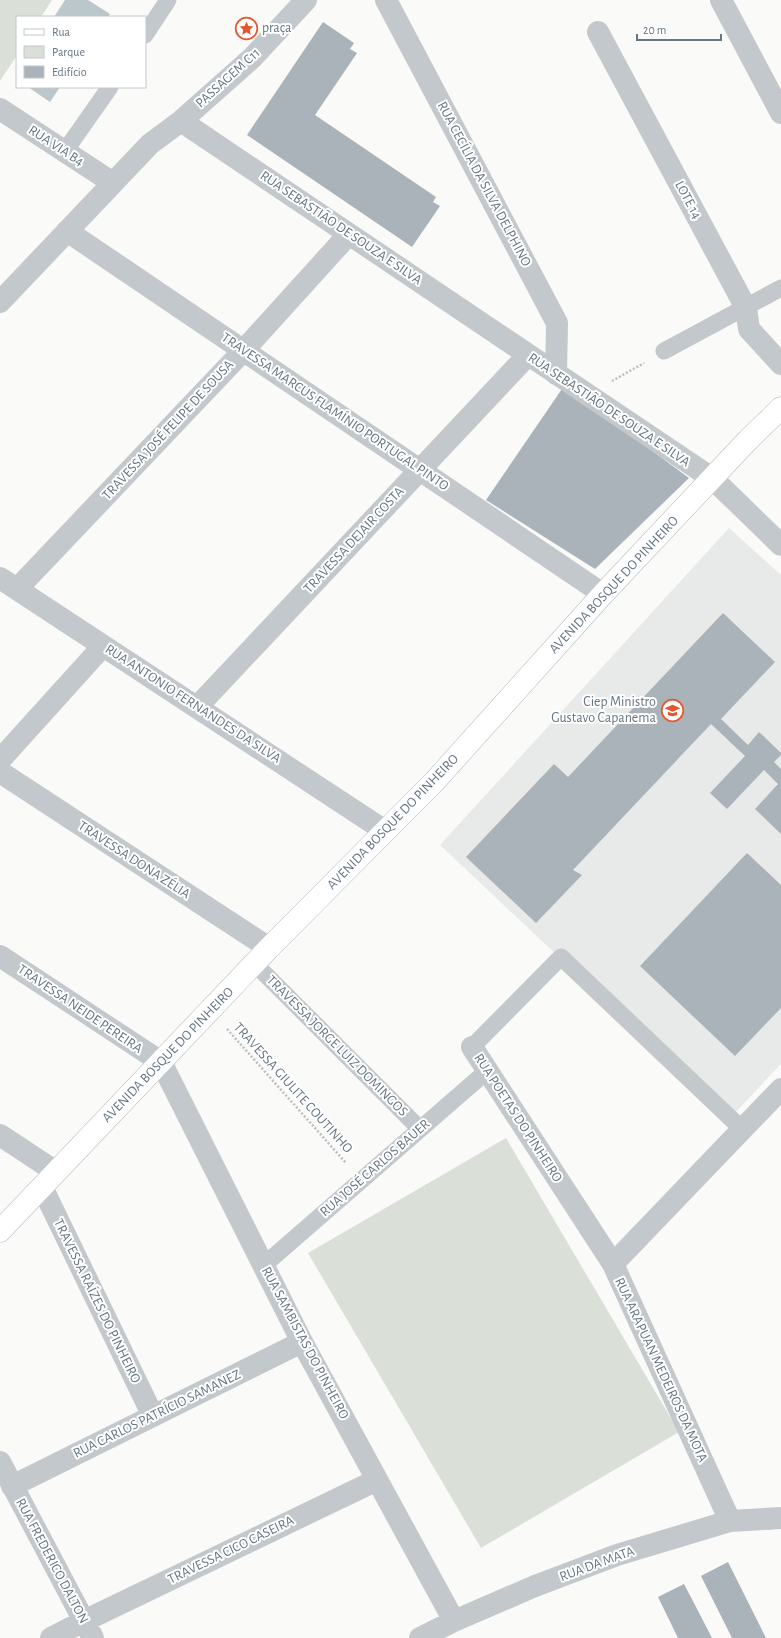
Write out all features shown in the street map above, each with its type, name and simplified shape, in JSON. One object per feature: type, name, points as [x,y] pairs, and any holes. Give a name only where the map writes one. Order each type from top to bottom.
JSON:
[{"type":"street","name":"PASSAGEM C11","points":[[181,121],[252,58],[306,0]]},
{"type":"street","name":"RUA CECÍLIA DA SILVA DELPHINO","points":[[386,0],[557,323],[556,374]]},
{"type":"street","points":[[721,0],[781,113]]},
{"type":"street","name":"LOTE 14","points":[[598,32],[746,308],[749,329],[781,364]]},
{"type":"street","name":"RUA VIA B4","points":[[0,109],[113,183]]},
{"type":"street","points":[[0,302],[150,144],[181,121]]},
{"type":"street","name":"RUA SEBASTIÃO DE SOUZA E SILVA","points":[[181,121],[712,480],[781,545]]},
{"type":"street","name":"TRAVESSA MARCUS FLAMÍNIO PORTUGAL PINTO","points":[[67,231],[603,594]]},
{"type":"street","name":"TRAVESSA JOSÉ FELIPE DE SOUSA","points":[[9,584],[244,350],[349,234]]},
{"type":"street","name":"TRAVESSA DEJAIR COSTA","points":[[197,707],[528,355]]},
{"type":"street","name":"AVENIDA BOSQUE DO PINHEIRO","points":[[0,1231],[269,948],[434,782],[603,594],[712,480],[748,440],[781,408]]},
{"type":"street","name":"RUA ANTONIO FERNANDES DA SILVA","points":[[9,584],[385,831]]},
{"type":"street","points":[[0,760],[103,646]]},
{"type":"street","name":"TRAVESSA DONA ZÉLIA","points":[[0,772],[269,948]]},
{"type":"street","name":"TRAVESSA NEIDE PEREIRA","points":[[0,956],[161,1062]]},
{"type":"street","name":"RUA POETAS DO PINHEIRO","points":[[472,1047],[613,1264]]},
{"type":"street","name":"RUA SAMBISTAS DO PINHEIRO","points":[[161,1062],[302,1342],[454,1621]]},
{"type":"street","name":"RUA ARAPUAN MEDEIROS DA MOTA","points":[[730,1521],[613,1264],[743,1130],[778,1099]]},
{"type":"street","points":[[0,1135],[49,1179]]},
{"type":"street","name":"TRAVESSA RAÍZES DO PINHEIRO","points":[[49,1179],[153,1416]]},
{"type":"street","name":"RUA CARLOS PATRÍCIO SAMANEZ","points":[[12,1486],[302,1342]]},
{"type":"street","name":"RUA FREDERICO DALTON","points":[[0,1462],[88,1629]]},
{"type":"street","name":"TRAVESSA CICO CASEIRA","points":[[51,1638],[88,1629],[378,1480]]},
{"type":"street","name":"RUA DA MATA","points":[[420,1638],[454,1621],[535,1586],[616,1556],[730,1521],[781,1518]]},
{"type":"lane","points":[[146,33],[168,0]]},
{"type":"lane","points":[[65,151],[109,88]]},
{"type":"lane","points":[[664,351],[781,288]]},
{"type":"lane","name":"RUA POETAS DO PINHEIRO","points":[[472,1047],[561,957],[743,1130]]},
{"type":"lane","name":"TRAVESSA JORGE LUIZ DOMINGOS","points":[[254,964],[420,1129]]},
{"type":"lane","name":"RUA JOSÉ CARLOS BAUER","points":[[264,1265],[487,1071]]},
{"type":"path","points":[[587,395],[664,351]]},
{"type":"path","name":"TRAVESSA GIULITE COUTINHO","points":[[210,1010],[361,1180]]},
{"type":"shaded area","points":[[65,0],[88,0],[110,14],[109,16],[55,16]]},
{"type":"shaded area","points":[[29,88],[59,88],[50,102]]},
{"type":"shaded area","name":"Ciep Ministro Gustavo Capanema","points":[[729,528],[781,575],[781,1064],[730,1118],[440,845]]},
{"type":"green space","points":[[0,0],[52,0],[42,16],[16,16],[16,57],[0,81]]},
{"type":"green space","points":[[506,1138],[679,1432],[481,1548],[308,1253]]},
{"type":"building","points":[[323,22],[354,43],[350,49],[357,53],[315,115],[436,197],[433,202],[440,206],[412,247],[247,135]]},
{"type":"building","points":[[564,386],[689,478],[595,569],[486,500]]},
{"type":"building","points":[[723,613],[775,662],[721,719],[748,745],[759,732],[781,753],[781,755],[774,762],[781,769],[781,834],[755,809],[778,784],[764,770],[727,809],[710,793],[745,756],[711,724],[573,870],[582,875],[536,923],[466,857],[554,764],[568,777]]},
{"type":"building","points":[[747,853],[781,885],[781,1008],[735,1056],[640,966]]},
{"type":"building","points":[[728,1562],[766,1638],[732,1638],[701,1576]]},
{"type":"building","points":[[684,1584],[712,1638],[678,1638],[658,1597]]},
{"type":"place","name":"praça","points":[[247,28]]},
{"type":"place","name":"Ciep Ministro Gustavo Capanema","points":[[672,710]]}]
